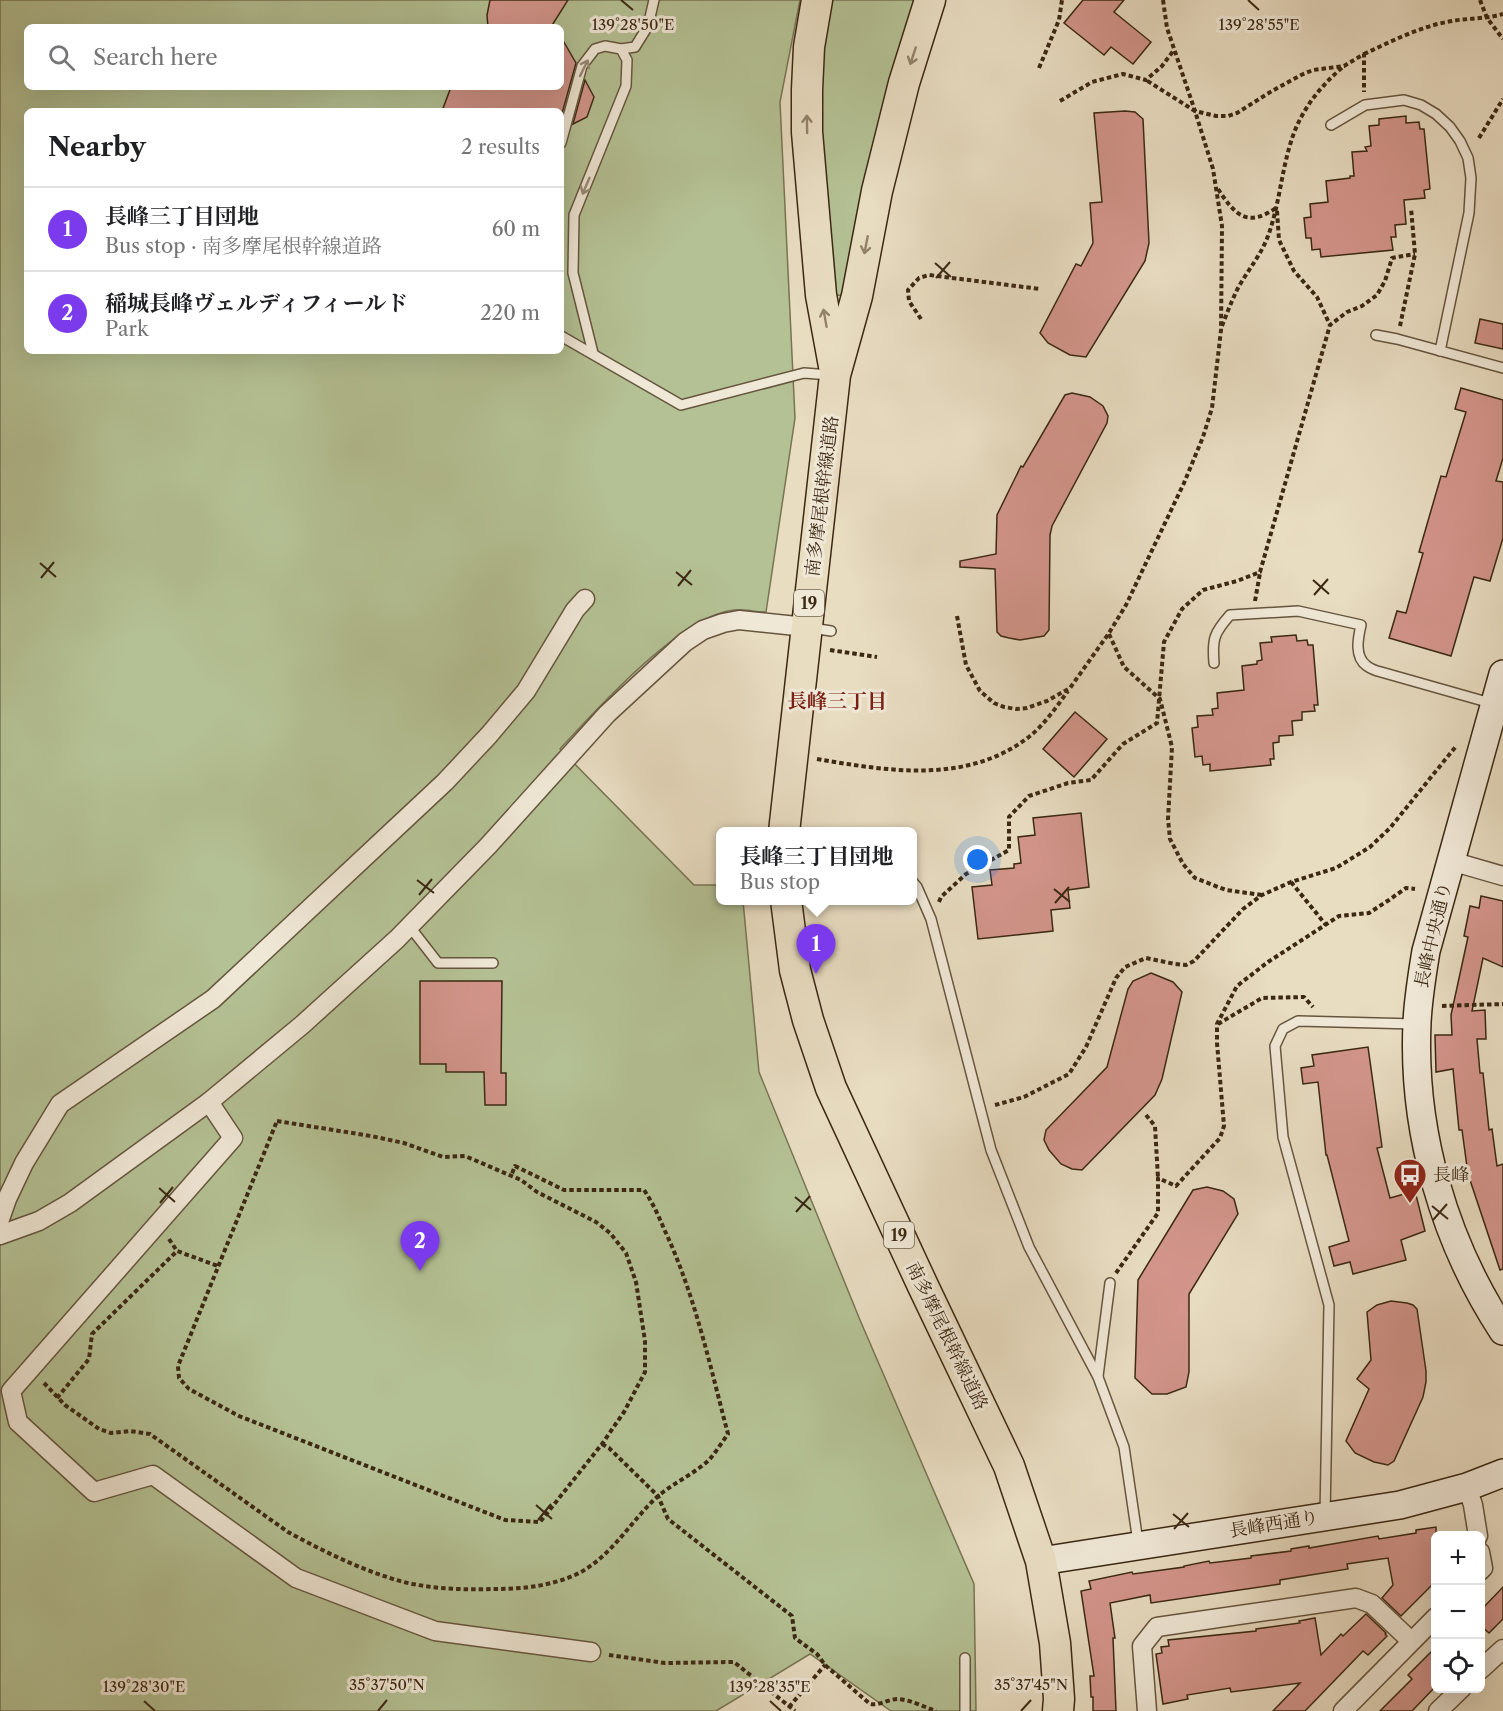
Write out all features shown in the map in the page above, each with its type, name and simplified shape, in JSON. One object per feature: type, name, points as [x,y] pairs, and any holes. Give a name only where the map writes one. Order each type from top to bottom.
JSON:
[{"type":"main road","name":"南多摩尾根幹線道路","points":[[817,0],[809,47],[807,132],[821,295],[836,375]]},
{"type":"main road","name":"南多摩尾根幹線道路","points":[[785,827],[819,629],[836,375],[857,296],[879,180],[904,83],[930,0]]},
{"type":"main road","name":"南多摩尾根幹線道路","points":[[786,905],[798,980],[817,1050],[831,1088],[922,1286],[1010,1466],[1041,1561],[1054,1643],[1058,1711]]},
{"type":"street","points":[[0,1220],[24,1163],[60,1104],[213,999],[445,782],[526,691],[575,610],[585,599]]},
{"type":"street","points":[[0,1235],[39,1221],[70,1203],[208,1102],[302,1025],[410,927],[488,846],[607,714],[685,642],[703,630],[739,620],[819,629]]},
{"type":"street","name":"長峰中央通り","points":[[1503,674],[1426,951],[1417,1024],[1417,1068],[1431,1163],[1462,1259],[1485,1304],[1503,1331]]},
{"type":"street","points":[[1451,861],[1503,876]]},
{"type":"street","points":[[208,1102],[233,1138],[12,1391],[18,1422],[94,1492],[153,1475],[296,1578],[435,1631],[591,1652]]},
{"type":"street","name":"長峰西通り","points":[[1041,1561],[1400,1505],[1467,1487],[1503,1473]]},
{"type":"street","points":[[1467,1487],[1477,1531]]},
{"type":"street","points":[[1147,1711],[1143,1646],[1157,1627],[1356,1598],[1372,1604],[1412,1641]]},
{"type":"street","points":[[1343,1711],[1431,1622]]},
{"type":"street","points":[[1485,1665],[1503,1648]]},
{"type":"street","points":[[1438,1711],[1458,1693]]},
{"type":"lane","points":[[564,132],[582,66],[596,49],[605,46],[621,49],[635,47],[648,26],[654,0]]},
{"type":"lane","points":[[593,353],[573,273],[574,215],[626,86],[627,60],[621,49]]},
{"type":"lane","points":[[1330,125],[1365,105],[1404,100],[1421,105],[1436,114],[1450,127],[1468,158],[1471,178],[1469,213],[1440,351]]},
{"type":"lane","points":[[1376,335],[1503,368]]},
{"type":"lane","points":[[564,338],[681,405],[804,373],[836,375]]},
{"type":"lane","points":[[1214,663],[1213,647],[1217,630],[1230,615],[1298,611],[1361,625],[1358,639],[1359,655],[1365,666],[1494,704]]},
{"type":"lane","points":[[917,887],[931,919],[990,1150],[1029,1247],[1098,1377],[1124,1447],[1138,1545]]},
{"type":"lane","points":[[410,927],[438,963],[493,963]]},
{"type":"lane","points":[[1325,1517],[1329,1305],[1283,1137],[1275,1046],[1283,1029],[1298,1021],[1417,1024]]},
{"type":"lane","points":[[1098,1377],[1110,1283]]},
{"type":"lane","points":[[965,1658],[965,1711]]},
{"type":"path","points":[[1039,68],[1059,20],[1062,0]]},
{"type":"path","points":[[814,759],[904,771],[944,770],[990,759],[1031,735],[1070,688],[1126,605],[1184,483],[1212,408],[1221,330],[1222,226],[1213,168],[1167,28],[1163,0]]},
{"type":"path","points":[[1480,0],[1487,18],[1503,39]]},
{"type":"path","points":[[1221,330],[1239,286],[1254,265],[1264,245],[1277,208],[1285,165],[1296,126],[1314,96],[1328,79],[1364,54],[1413,32],[1452,21],[1503,14]]},
{"type":"path","points":[[1146,80],[1162,66],[1174,50]]},
{"type":"path","points":[[1364,54],[1364,88]]},
{"type":"path","points":[[1060,101],[1092,82],[1123,74],[1146,80],[1196,111],[1216,116],[1237,113],[1313,70],[1344,66]]},
{"type":"path","points":[[1479,138],[1503,99]]},
{"type":"path","points":[[1216,186],[1231,208],[1244,217],[1260,217],[1277,208]]},
{"type":"path","points":[[1277,208],[1279,240],[1294,271],[1317,297],[1330,325]]},
{"type":"path","points":[[1397,339],[1415,254],[1410,208]]},
{"type":"path","points":[[1253,614],[1260,572],[1330,325],[1347,312],[1362,306],[1377,295],[1385,281],[1392,258],[1415,254]]},
{"type":"path","points":[[921,319],[909,301],[908,290],[919,278],[929,275],[1040,289]]},
{"type":"path","points":[[931,919],[940,897],[966,874],[1009,850],[1009,817],[1029,796],[1068,783],[1091,780],[1123,744],[1157,723],[1164,642],[1182,609],[1203,590],[1260,572]]},
{"type":"path","points":[[957,615],[966,665],[980,691],[994,703],[1004,707],[1027,708],[1047,701],[1070,688]]},
{"type":"path","points":[[1109,633],[1124,667],[1160,699],[1172,747],[1168,819],[1170,839],[1183,864],[1195,878],[1226,890],[1262,895]]},
{"type":"path","points":[[829,650],[877,657]]},
{"type":"path","points":[[980,1110],[1023,1097],[1070,1074],[1086,1047],[1116,978],[1125,966],[1146,958],[1186,965],[1194,961],[1243,909],[1262,895],[1291,882],[1336,868],[1370,847],[1390,828],[1461,740]]},
{"type":"path","points":[[1291,882],[1326,924]]},
{"type":"path","points":[[1158,1178],[1176,1186],[1220,1138],[1224,1126],[1217,1024],[1237,986],[1268,962],[1339,916],[1369,913],[1406,888],[1415,889]]},
{"type":"path","points":[[1217,1024],[1262,998],[1304,997],[1326,1021]]},
{"type":"path","points":[[1442,1006],[1503,1004]]},
{"type":"path","points":[[1110,1283],[1158,1213],[1155,1126],[1146,1115]]},
{"type":"path","points":[[277,1122],[371,1136],[404,1143],[443,1157],[465,1156],[511,1176],[596,1222],[626,1253],[636,1282],[645,1341],[645,1372],[624,1412],[602,1444],[540,1522],[505,1520],[239,1416],[189,1389],[179,1378],[178,1366],[277,1122]]},
{"type":"path","points":[[33,1366],[57,1398],[82,1419],[111,1433],[130,1431],[150,1434],[288,1532],[311,1545],[389,1578],[462,1590],[514,1589],[546,1585],[576,1574],[601,1557],[658,1496],[709,1460],[728,1434],[692,1301],[670,1241],[644,1190],[564,1190],[515,1166],[511,1176]]},
{"type":"path","points":[[57,1398],[89,1359],[92,1334],[177,1251],[218,1266]]},
{"type":"path","points":[[602,1444],[609,1448],[658,1496],[668,1519],[792,1616],[795,1638],[818,1654],[825,1665],[870,1704],[896,1699],[936,1711]]},
{"type":"path","points":[[591,1652],[665,1663],[734,1662],[795,1711]]},
{"type":"path","points":[[789,1707],[825,1665]]},
{"type":"green space","points":[[0,0],[800,0],[780,102],[795,418],[766,612],[734,610],[713,616],[690,628],[665,646],[617,689],[560,749],[694,885],[716,885],[716,905],[743,905],[759,1072],[860,1320],[974,1584],[976,1711],[891,1711],[810,1654],[716,1711],[0,1711]]},
{"type":"green space","points":[[827,0],[921,0],[849,297],[831,294],[818,78]]},
{"type":"building","points":[[490,0],[568,0],[553,24],[488,24]]},
{"type":"building","points":[[1083,0],[1124,0],[1114,12],[1151,42],[1133,64],[1111,47],[1104,55],[1064,23]]},
{"type":"building","points":[[564,42],[576,63],[564,108],[443,108],[450,90],[564,90]]},
{"type":"building","points":[[585,80],[594,97],[587,117],[573,124]]},
{"type":"building","points":[[1135,112],[1143,119],[1149,243],[1145,261],[1086,357],[1070,355],[1048,343],[1040,333],[1076,264],[1081,266],[1093,243],[1090,203],[1102,202],[1094,113]]},
{"type":"building","points":[[1406,116],[1406,123],[1419,122],[1420,129],[1424,129],[1430,189],[1424,190],[1425,198],[1404,200],[1406,224],[1395,225],[1396,237],[1391,237],[1393,250],[1321,257],[1320,249],[1312,250],[1311,238],[1306,238],[1304,218],[1311,217],[1310,204],[1328,202],[1326,181],[1354,176],[1352,152],[1367,151],[1365,147],[1371,146],[1369,126],[1379,125],[1379,119]]},
{"type":"building","points":[[1480,319],[1503,324],[1503,349],[1475,343]]},
{"type":"building","points":[[1461,388],[1503,400],[1503,458],[1496,481],[1503,482],[1503,538],[1490,581],[1474,577],[1451,656],[1389,638],[1397,611],[1406,613],[1423,553],[1419,552],[1441,476],[1446,477],[1466,412],[1455,409]]},
{"type":"building","points":[[1072,393],[1090,397],[1103,406],[1108,416],[1107,423],[1052,526],[1049,630],[1044,636],[1020,640],[1001,636],[997,632],[995,569],[960,567],[960,561],[996,554],[997,515],[1021,466],[1023,467],[1065,395]]},
{"type":"building","points":[[1296,635],[1297,641],[1307,640],[1308,645],[1313,645],[1318,705],[1314,705],[1315,711],[1302,712],[1302,720],[1292,721],[1293,735],[1279,736],[1279,742],[1273,743],[1274,759],[1270,759],[1271,765],[1210,771],[1210,764],[1203,765],[1202,756],[1195,757],[1192,728],[1198,727],[1197,716],[1213,715],[1212,709],[1218,708],[1217,693],[1244,690],[1242,666],[1257,664],[1257,661],[1262,660],[1260,643],[1272,642],[1271,637]]},
{"type":"building","points":[[1075,712],[1107,739],[1074,777],[1043,749]]},
{"type":"building","points":[[1081,813],[1089,887],[1068,890],[1070,908],[1051,910],[1053,931],[978,939],[972,887],[992,885],[990,870],[1014,868],[1014,864],[1021,863],[1018,837],[1035,835],[1033,818]]},
{"type":"building","points":[[1481,896],[1503,901],[1503,967],[1483,958],[1472,1011],[1485,1010],[1486,1039],[1477,1039],[1480,1073],[1483,1073],[1489,1130],[1492,1129],[1497,1166],[1503,1164],[1503,1269],[1500,1270],[1468,1174],[1462,1130],[1459,1130],[1453,1069],[1436,1072],[1435,1035],[1452,1035],[1451,1015],[1468,937],[1464,936],[1470,906],[1479,908]]},
{"type":"building","points":[[1151,973],[1173,982],[1182,992],[1162,1079],[1155,1095],[1082,1170],[1072,1169],[1061,1164],[1049,1150],[1044,1140],[1046,1130],[1107,1067],[1128,989],[1133,981]]},
{"type":"building","points":[[420,981],[502,981],[501,1073],[506,1073],[506,1105],[485,1105],[484,1072],[446,1072],[446,1064],[420,1064]]},
{"type":"building","points":[[1368,1047],[1382,1147],[1377,1148],[1390,1198],[1415,1191],[1425,1231],[1401,1240],[1406,1260],[1353,1274],[1350,1262],[1334,1266],[1329,1247],[1349,1241],[1326,1155],[1318,1082],[1303,1084],[1301,1068],[1314,1066],[1312,1055]]},
{"type":"building","points":[[1207,1187],[1223,1191],[1234,1199],[1238,1214],[1189,1294],[1189,1372],[1186,1387],[1167,1394],[1152,1394],[1135,1378],[1138,1280],[1193,1190]]},
{"type":"building","points":[[1391,1301],[1407,1303],[1417,1309],[1426,1382],[1423,1397],[1394,1461],[1388,1465],[1374,1462],[1355,1453],[1346,1441],[1369,1389],[1357,1379],[1371,1360],[1367,1312],[1377,1305]]},
{"type":"building","points":[[1436,1527],[1436,1531],[1431,1531],[1431,1586],[1401,1616],[1382,1598],[1393,1585],[1388,1558],[1347,1564],[1348,1569],[1280,1580],[1280,1584],[1151,1603],[1150,1595],[1110,1603],[1115,1638],[1113,1638],[1116,1711],[1093,1711],[1090,1676],[1094,1676],[1081,1591],[1091,1589],[1089,1581],[1132,1572],[1133,1574],[1209,1561],[1210,1563],[1251,1558],[1251,1556],[1291,1551],[1291,1549],[1378,1536],[1379,1539],[1416,1533],[1416,1530]]},
{"type":"building","points":[[1503,1587],[1503,1619],[1489,1633],[1485,1629],[1485,1606]]},
{"type":"building","points":[[1366,1614],[1387,1636],[1368,1655],[1363,1651],[1305,1711],[1273,1711],[1300,1683],[1231,1692],[1230,1688],[1187,1695],[1188,1699],[1163,1704],[1156,1654],[1162,1653],[1161,1647],[1169,1646],[1168,1640],[1256,1631],[1256,1629],[1300,1623],[1299,1621],[1315,1618],[1321,1655],[1341,1634],[1343,1636]]},
{"type":"building","points":[[1431,1652],[1431,1691],[1412,1711],[1380,1711],[1412,1679],[1408,1675]]},
{"type":"place","name":"長峰三丁目団地","points":[[816,974]]},
{"type":"place","name":"長峰","points":[[1410,1204]]},
{"type":"place","name":"稲城長峰ヴェルディフィールド","points":[[420,1271]]},
{"type":"district","name":"長峰三丁目","points":[[837,701]]}]
